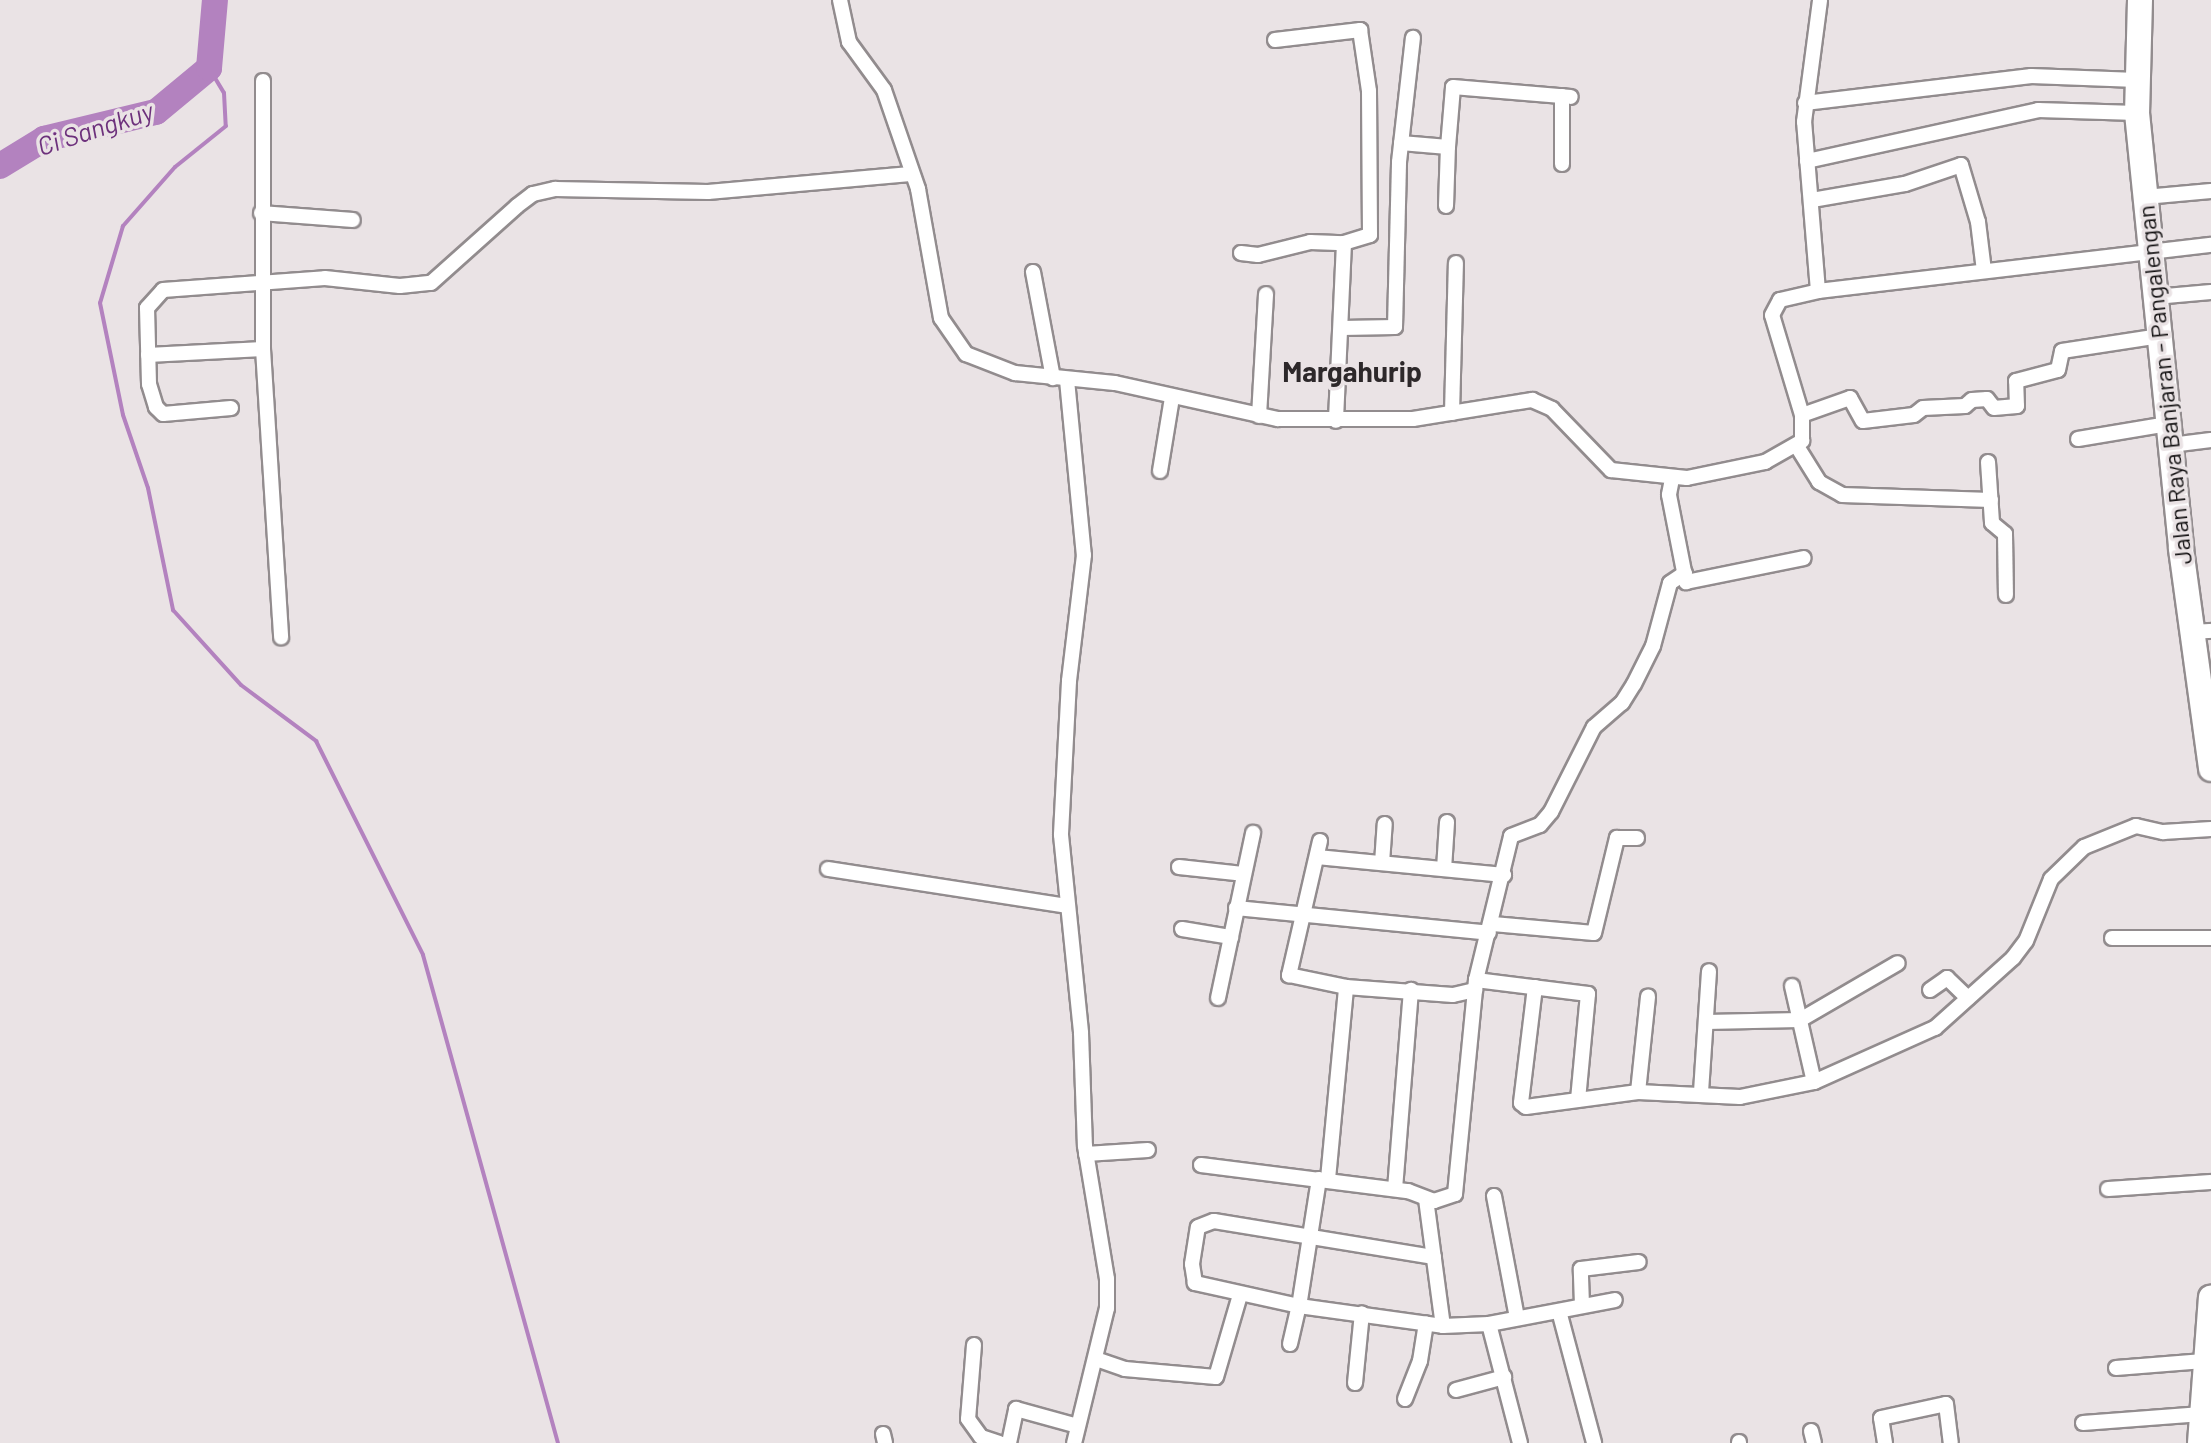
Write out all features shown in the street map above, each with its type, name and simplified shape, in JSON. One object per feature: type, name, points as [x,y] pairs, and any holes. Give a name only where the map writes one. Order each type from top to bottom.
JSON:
[{"type":"main road","name":"Jalan Raya Banjaran - Pangalengan","points":[[2140,0],[2137,113],[2170,434],[2201,631],[2210,754]]},
{"type":"main road","points":[[2200,1443],[2211,1297]]},
{"type":"street","points":[[840,0],[849,42],[884,90],[921,205],[938,305],[950,338],[980,364],[1060,379],[1115,383],[1259,416],[1336,421],[1452,413],[1510,402],[1542,403],[1611,470],[1672,479],[1765,462],[1798,448],[1804,434],[1802,415],[1774,328],[1773,306],[1792,295],[2211,245]]},
{"type":"street","points":[[1818,291],[1805,103],[1820,0]]},
{"type":"street","points":[[1241,253],[1258,255],[1310,242],[1344,243],[1370,235],[1369,91],[1360,30],[1275,40]]},
{"type":"street","points":[[1342,328],[1395,327],[1401,143],[1413,38]]},
{"type":"street","points":[[1805,103],[2031,76],[2137,80]]},
{"type":"street","points":[[263,81],[260,283],[281,637]]},
{"type":"street","points":[[1446,206],[1453,87],[1566,96],[1562,164]]},
{"type":"street","points":[[1807,161],[2038,110],[2137,113]]},
{"type":"street","points":[[1401,143],[1448,147]]},
{"type":"street","points":[[1812,200],[1905,184],[1961,165],[1978,222],[1984,271]]},
{"type":"street","points":[[231,408],[163,414],[149,384],[147,308],[163,290],[325,278],[400,286],[431,283],[517,206],[533,194],[555,189],[708,192],[910,174]]},
{"type":"street","points":[[2145,197],[2211,191]]},
{"type":"street","points":[[261,213],[353,220]]},
{"type":"street","points":[[1336,421],[1344,243]]},
{"type":"street","points":[[1452,413],[1456,263]]},
{"type":"street","points":[[1033,272],[1060,379],[1084,555],[1061,815],[1066,906],[1081,1033],[1086,1154],[1107,1270],[1107,1308],[1075,1443]]},
{"type":"street","points":[[2155,297],[2211,292]]},
{"type":"street","points":[[1259,416],[1266,294]]},
{"type":"street","points":[[1802,415],[1850,398],[1863,421],[1914,415],[1923,408],[1965,406],[1972,400],[1987,399],[1994,408],[2017,406],[2016,381],[2058,370],[2062,351],[2160,336]]},
{"type":"street","points":[[148,355],[263,349]]},
{"type":"street","points":[[1160,471],[1172,398]]},
{"type":"street","points":[[2078,439],[2170,434],[2211,440]]},
{"type":"street","points":[[1798,448],[1831,492],[1991,500]]},
{"type":"street","points":[[1988,462],[1992,523],[2005,534],[2006,595]]},
{"type":"street","points":[[1672,479],[1669,495],[1686,578]]},
{"type":"street","points":[[1201,1165],[1395,1189],[1426,1199],[1445,1199],[1456,1189],[1476,985],[1511,836],[1540,825],[1551,812],[1594,727],[1622,703],[1634,684],[1663,616],[1670,583],[1804,558]]},
{"type":"street","points":[[1444,869],[1447,822]]},
{"type":"street","points":[[1382,863],[1385,824]]},
{"type":"street","points":[[1535,987],[1521,1103],[1526,1107],[1638,1092],[1701,1092],[1740,1097],[1814,1082],[1921,1038],[1968,998],[2013,958],[2026,941],[2051,879],[2084,847],[2136,826],[2163,832],[2211,829]]},
{"type":"street","points":[[1218,998],[1253,833]]},
{"type":"street","points":[[1236,908],[1302,918],[1594,933],[1617,838],[1637,838]]},
{"type":"street","points":[[1320,841],[1289,975],[1346,987],[1453,995],[1476,985],[1535,987],[1588,994],[1578,1100]]},
{"type":"street","points":[[1317,857],[1504,875]]},
{"type":"street","points":[[1179,867],[1243,874]]},
{"type":"street","points":[[828,869],[1066,906]]},
{"type":"street","points":[[1182,929],[1231,937]]},
{"type":"street","points":[[2112,938],[2211,938]]},
{"type":"street","points":[[1706,1022],[1800,1020],[1898,963]]},
{"type":"street","points":[[1701,1092],[1709,971]]},
{"type":"street","points":[[1930,990],[1947,978],[1968,998]]},
{"type":"street","points":[[1792,986],[1814,1082]]},
{"type":"street","points":[[1290,1344],[1324,1179],[1346,987]]},
{"type":"street","points":[[1395,1189],[1411,990]]},
{"type":"street","points":[[1638,1092],[1648,997]]},
{"type":"street","points":[[1086,1154],[1148,1150]]},
{"type":"street","points":[[2108,1189],[2211,1182]]},
{"type":"street","points":[[1494,1196],[1517,1318]]},
{"type":"street","points":[[1426,1199],[1443,1326]]},
{"type":"street","points":[[1434,1257],[1214,1221],[1198,1227],[1192,1264],[1195,1283],[1240,1295],[1443,1326],[1489,1324],[1615,1300]]},
{"type":"street","points":[[1582,1305],[1581,1269],[1639,1262]]},
{"type":"street","points":[[1096,1359],[1125,1369],[1216,1377],[1240,1295]]},
{"type":"street","points":[[1559,1311],[1594,1443]]},
{"type":"street","points":[[1355,1383],[1362,1313]]},
{"type":"street","points":[[1405,1399],[1420,1361],[1426,1323]]},
{"type":"street","points":[[1489,1324],[1520,1443]]},
{"type":"street","points":[[974,1345],[968,1419],[981,1437],[999,1443]]},
{"type":"street","points":[[2116,1368],[2204,1361]]},
{"type":"street","points":[[1456,1390],[1504,1377]]},
{"type":"street","points":[[1885,1443],[1881,1418],[1946,1404],[1951,1443]]},
{"type":"street","points":[[2083,1423],[2205,1404]]},
{"type":"street","points":[[1009,1443],[1016,1409],[1078,1426]]},
{"type":"waterway","name":"Ci Sangkuy","points":[[0,166],[44,139],[156,112],[209,68],[215,0]]},
{"type":"waterway","points":[[209,68],[224,93],[226,126],[175,167],[123,226],[100,303],[123,415],[148,488],[173,610],[241,685],[316,741],[423,955],[558,1443]]},
{"type":"district","name":"Margahurip","points":[[1352,371]]}]
